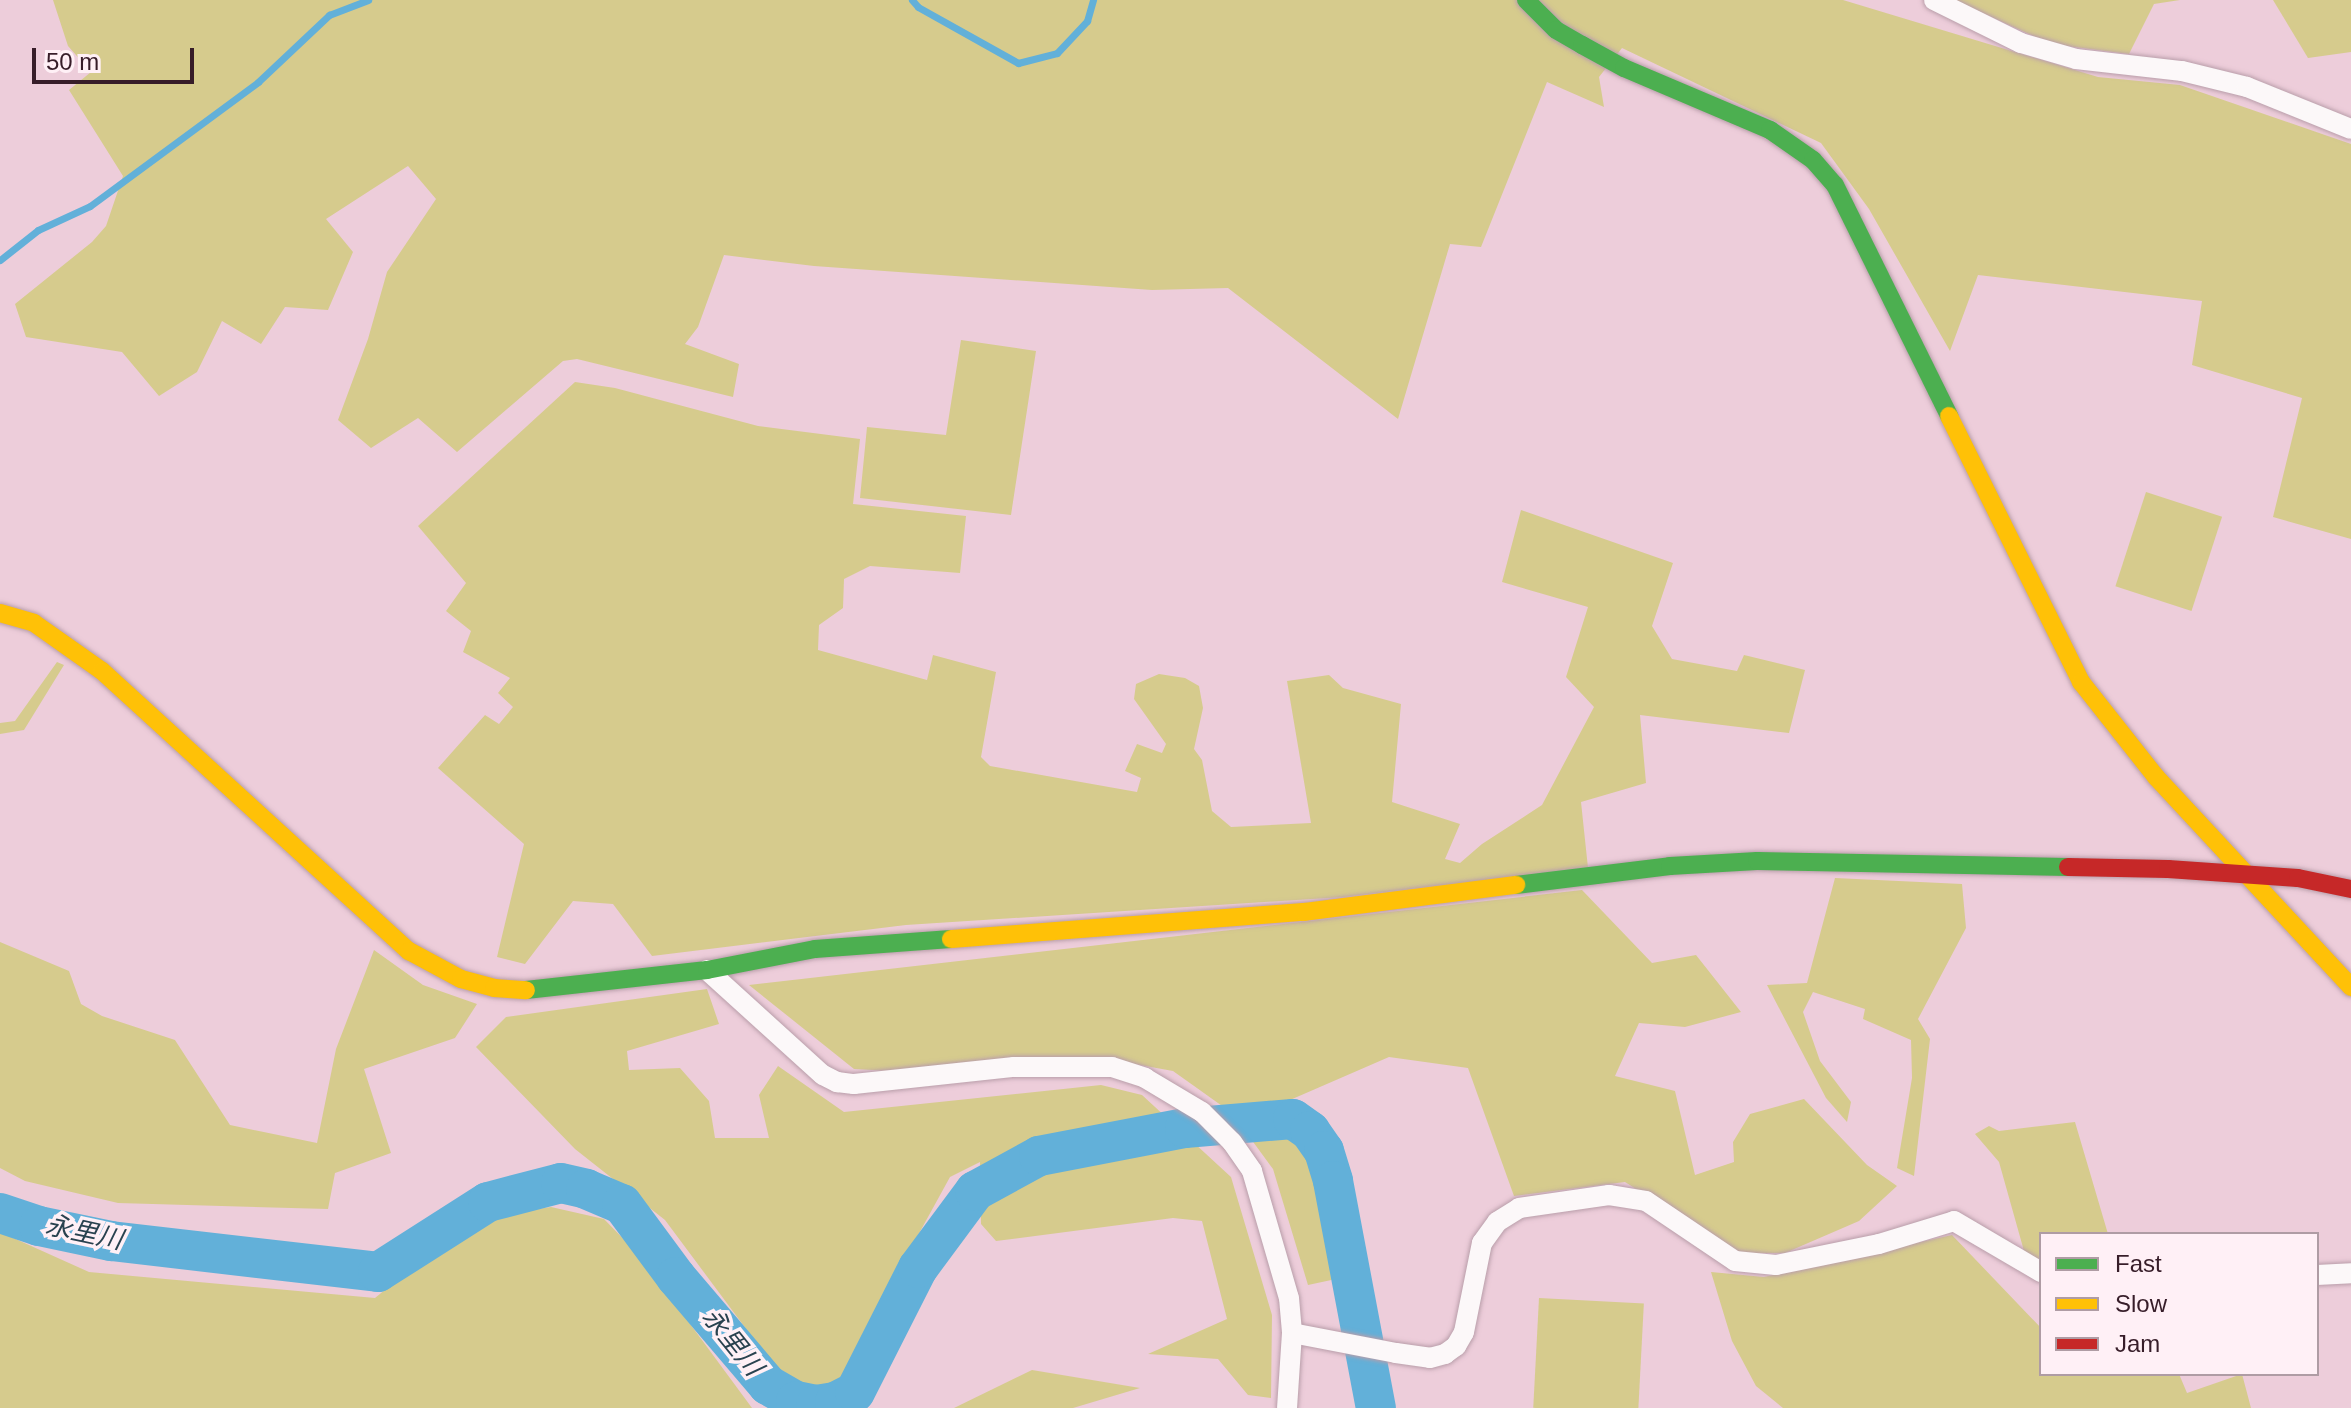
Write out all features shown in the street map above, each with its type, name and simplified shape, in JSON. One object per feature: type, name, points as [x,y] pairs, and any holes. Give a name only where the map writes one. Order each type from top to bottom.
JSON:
[{"type":"street","points":[[1526,0],[1556,30],[1624,68],[1770,130],[1813,160],[1835,185],[2081,682],[2117,731],[2244,874],[2351,987]]},
{"type":"street","points":[[1934,0],[2034,47],[2076,59],[2182,71],[2247,87],[2351,129]]},
{"type":"street","points":[[0,613],[34,623],[78,652],[219,774],[409,951],[435,968],[472,982],[523,990],[707,970],[815,949],[1304,912],[1670,866],[1757,861],[2168,869],[2298,878],[2351,889]]},
{"type":"street","points":[[707,970],[823,1075],[837,1082],[854,1084],[1014,1067],[1112,1067],[1145,1078],[1202,1112],[1232,1142],[1252,1171],[1289,1298],[1292,1333],[1287,1408]]},
{"type":"street","points":[[1292,1333],[1430,1358],[1456,1346],[1464,1332],[1482,1243],[1497,1222],[1519,1208],[1609,1195],[1646,1201],[1735,1261],[1776,1265],[1879,1244],[1954,1221],[2039,1271]]},
{"type":"street","points":[[2319,1275],[2351,1273]]},
{"type":"shaded area","points":[[53,0],[1843,0],[2098,77],[2180,85],[2351,144],[2351,539],[2273,517],[2302,398],[2192,365],[2202,301],[1978,275],[1950,351],[1869,209],[1821,143],[1622,48],[1599,77],[1604,107],[1547,82],[1481,247],[1450,244],[1398,419],[1228,288],[1152,290],[814,266],[724,255],[698,327],[685,344],[739,364],[733,397],[577,359],[563,361],[457,452],[418,418],[371,448],[338,420],[368,339],[387,272],[436,199],[408,166],[326,219],[353,252],[328,310],[285,307],[261,344],[222,321],[197,372],[159,396],[122,352],[26,337],[15,304],[92,242],[106,226],[123,176],[69,90],[91,72],[68,46]]},
{"type":"shaded area","points":[[1954,0],[2180,0],[2154,4],[2129,54],[2051,44]]},
{"type":"shaded area","points":[[2273,0],[2351,0],[2351,52],[2308,58]]},
{"type":"shaded area","points":[[961,340],[1036,351],[1011,515],[860,498],[867,427],[946,435]]},
{"type":"shaded area","points":[[575,382],[615,388],[758,426],[860,439],[853,504],[966,516],[960,573],[870,566],[844,579],[843,608],[819,625],[818,650],[927,680],[933,655],[996,672],[981,757],[990,766],[1137,792],[1141,778],[1125,771],[1137,744],[1162,753],[1166,744],[1134,699],[1136,684],[1159,674],[1185,678],[1199,686],[1203,708],[1194,749],[1202,760],[1212,811],[1231,827],[1311,823],[1287,681],[1329,675],[1343,688],[1401,704],[1392,802],[1460,824],[1445,859],[1460,863],[1482,844],[1542,805],[1594,707],[1566,677],[1588,607],[1502,582],[1521,510],[1673,563],[1652,626],[1672,659],[1737,671],[1744,655],[1805,670],[1789,733],[1640,715],[1646,783],[1581,802],[1588,868],[1343,897],[906,925],[652,956],[613,904],[573,901],[525,964],[497,957],[524,844],[438,768],[485,715],[499,724],[513,707],[498,693],[510,678],[463,652],[471,631],[446,611],[466,583],[418,526]]},
{"type":"shaded area","points":[[2146,492],[2222,517],[2191,611],[2115,586]]},
{"type":"shaded area","points":[[57,662],[64,665],[24,730],[0,734],[0,723],[15,721]]},
{"type":"shaded area","points":[[1835,878],[1962,884],[1966,928],[1918,1019],[1930,1039],[1914,1176],[1897,1168],[1912,1078],[1911,1040],[1863,1019],[1865,1009],[1813,992],[1803,1012],[1820,1061],[1851,1102],[1847,1122],[1826,1098],[1767,985],[1807,983]]},
{"type":"shaded area","points":[[1582,890],[1652,963],[1696,955],[1741,1012],[1685,1027],[1639,1023],[1615,1076],[1675,1091],[1695,1175],[1734,1162],[1733,1142],[1750,1114],[1804,1099],[1867,1165],[1897,1186],[1859,1221],[1785,1253],[1738,1253],[1625,1182],[1514,1196],[1468,1068],[1389,1057],[1290,1100],[1292,1131],[1308,1147],[1336,1279],[1308,1285],[1273,1169],[1232,1113],[1173,1071],[1096,1057],[891,1071],[854,1069],[749,985]]},
{"type":"shaded area","points":[[0,942],[69,971],[81,1004],[102,1016],[175,1040],[230,1125],[317,1143],[336,1049],[374,950],[423,985],[477,1004],[455,1038],[364,1069],[391,1153],[335,1173],[328,1209],[118,1203],[25,1181],[0,1168]]},
{"type":"shaded area","points":[[707,989],[719,1024],[627,1051],[629,1070],[680,1068],[709,1101],[715,1138],[769,1138],[759,1095],[778,1066],[844,1112],[1101,1085],[1142,1095],[1231,1177],[1272,1315],[1271,1398],[1248,1395],[1218,1359],[1148,1354],[1227,1319],[1202,1221],[1173,1218],[996,1241],[981,1224],[980,1162],[950,1177],[851,1357],[841,1385],[812,1389],[773,1365],[665,1220],[575,1149],[476,1047],[506,1017]]},
{"type":"shaded area","points":[[2075,1122],[2107,1232],[2039,1232],[2039,1262],[2024,1251],[1999,1162],[1975,1134],[1989,1126],[1999,1131]]},
{"type":"shaded area","points":[[551,1207],[604,1219],[640,1256],[752,1408],[0,1408],[0,1232],[89,1272],[375,1298],[447,1239],[502,1214]]},
{"type":"shaded area","points":[[1952,1235],[2039,1326],[2039,1376],[2180,1376],[2187,1393],[2243,1376],[2251,1408],[1783,1408],[1756,1386],[1732,1341],[1711,1272],[1764,1277]]},
{"type":"shaded area","points":[[1539,1298],[1644,1303],[1638,1408],[1533,1408]]},
{"type":"shaded area","points":[[1032,1370],[1140,1388],[1073,1408],[954,1408]]},
{"type":"waterway","points":[[0,260],[38,230],[90,206],[258,82],[329,15],[368,0]]},
{"type":"waterway","points":[[912,0],[918,7],[1018,63],[1057,53],[1087,21],[1093,0]]},
{"type":"waterway","name":"永里川","points":[[0,1213],[39,1226],[111,1241],[378,1272],[488,1202],[561,1183],[586,1189],[622,1204],[676,1277],[768,1385],[796,1401],[816,1405],[835,1402],[855,1392],[918,1268],[975,1191],[1039,1156],[1185,1128],[1293,1119],[1310,1131],[1324,1151],[1333,1181],[1376,1408]]},
{"type":"traffic: fast","points":[[1526,0],[1556,30],[1582,45],[1624,68],[1770,130],[1813,160],[1835,185],[1949,416]]},
{"type":"traffic: fast","points":[[1516,885],[1670,866],[1757,861],[2068,867]]},
{"type":"traffic: fast","points":[[526,990],[707,970],[815,949],[951,939]]},
{"type":"traffic: slow","points":[[1949,416],[2081,682],[2156,777],[2351,987]]},
{"type":"traffic: slow","points":[[0,613],[34,623],[102,671],[409,951],[461,979],[494,988],[526,990]]},
{"type":"traffic: slow","points":[[951,939],[1304,912],[1516,885]]},
{"type":"traffic: jam","points":[[2068,867],[2168,869],[2298,878],[2351,889]]}]
